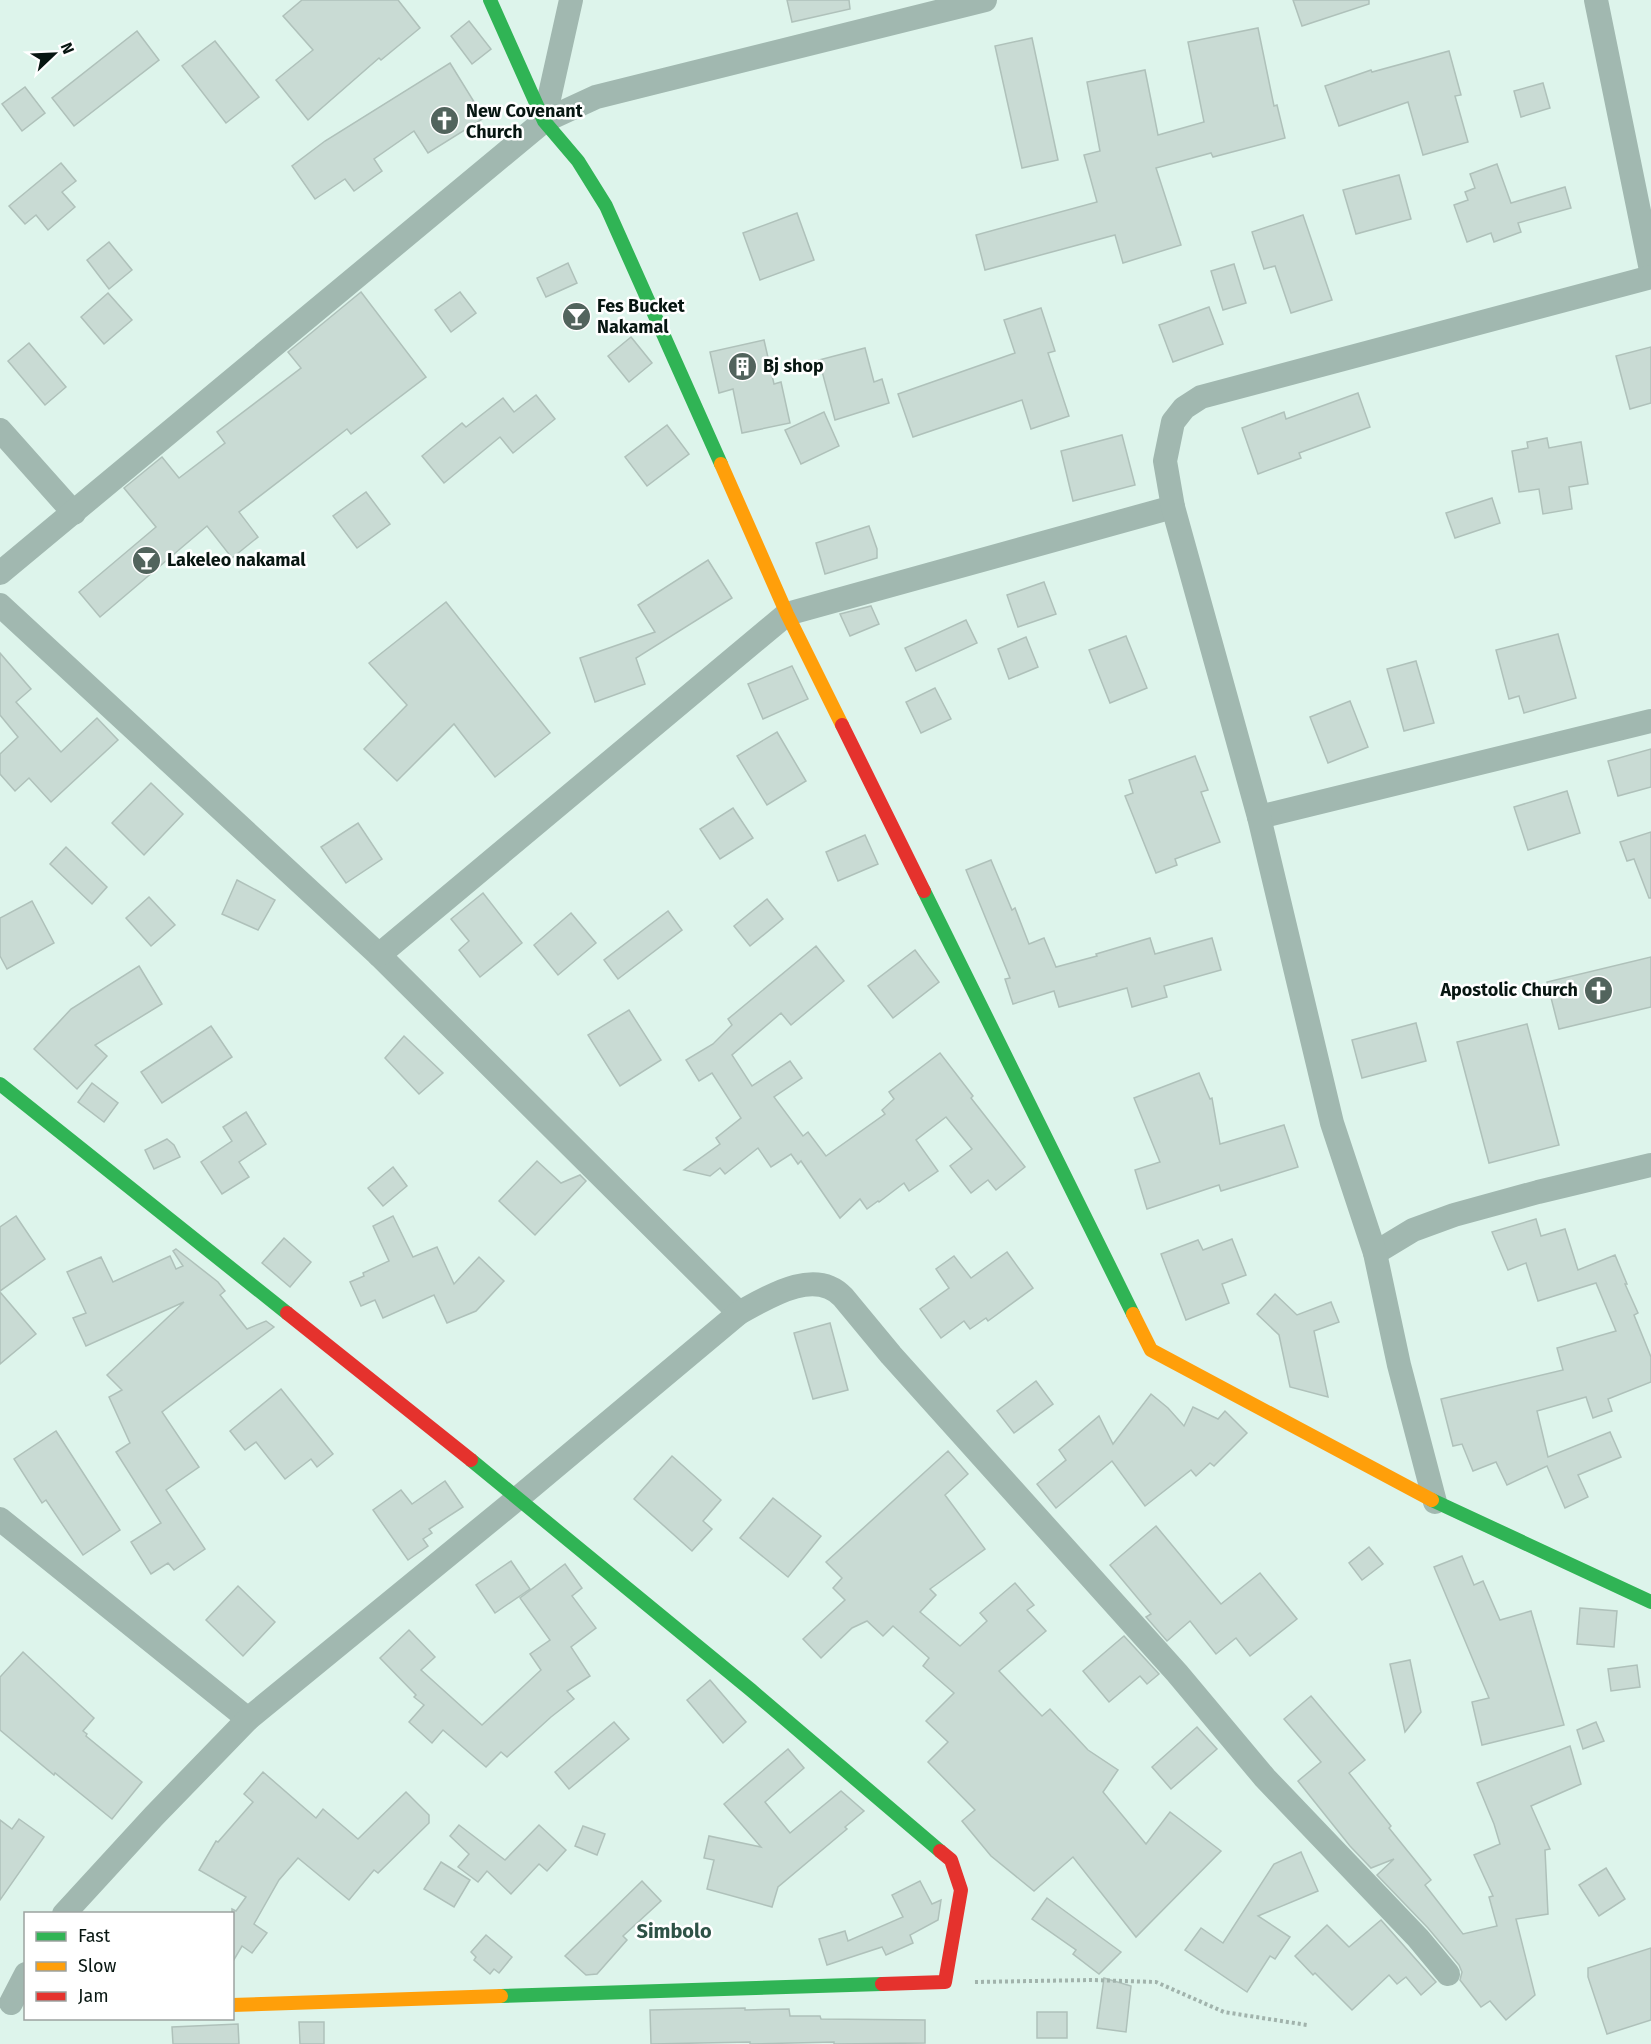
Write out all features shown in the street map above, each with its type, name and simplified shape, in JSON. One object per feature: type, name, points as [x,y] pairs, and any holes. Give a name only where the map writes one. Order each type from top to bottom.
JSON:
[{"type":"street","points":[[490,0],[544,120],[578,161],[606,206],[787,614],[1151,1350],[1435,1502],[1651,1602]]},
{"type":"street","points":[[544,120],[571,0]]},
{"type":"street","points":[[0,573],[544,120],[596,97],[985,0]]},
{"type":"street","points":[[1596,0],[1651,270]]},
{"type":"street","points":[[1435,1502],[1399,1365],[1375,1253],[1332,1123],[1259,817],[1173,507],[1166,461],[1173,422],[1184,408],[1201,397],[1651,277]]},
{"type":"street","points":[[0,430],[74,513]]},
{"type":"street","points":[[379,955],[787,614],[1173,507]]},
{"type":"street","points":[[0,605],[379,955],[740,1313]]},
{"type":"street","points":[[1259,817],[1651,721]]},
{"type":"street","points":[[0,1084],[518,1498],[751,1690],[951,1860],[961,1890],[945,1982],[234,2005]]},
{"type":"street","points":[[1375,1253],[1413,1230],[1454,1215],[1651,1165]]},
{"type":"street","points":[[66,1912],[248,1719],[740,1313],[779,1290],[815,1284],[836,1290],[891,1355],[1177,1673],[1265,1778],[1418,1938],[1448,1974]]},
{"type":"street","points":[[0,1519],[248,1719]]},
{"type":"street","points":[[9,1999],[24,1977]]},
{"type":"path","points":[[945,1982],[1091,1980],[1156,1983],[1224,2012],[1307,2025]]},
{"type":"building","points":[[302,0],[398,0],[420,28],[381,60],[379,58],[308,120],[276,80],[313,50],[283,16]]},
{"type":"building","points":[[787,0],[849,0],[850,9],[792,22]]},
{"type":"building","points":[[1293,0],[1369,0],[1369,4],[1302,26]]},
{"type":"building","points":[[469,21],[491,49],[472,64],[451,36]]},
{"type":"building","points":[[1258,28],[1274,106],[1277,105],[1285,138],[1213,157],[1211,153],[1156,168],[1181,245],[1123,263],[1115,235],[985,270],[976,235],[1097,202],[1084,155],[1100,151],[1087,82],[1145,70],[1158,135],[1204,122],[1188,42]]},
{"type":"building","points":[[137,31],[159,60],[74,126],[52,98]]},
{"type":"building","points":[[1032,38],[1058,160],[1022,168],[995,46]]},
{"type":"building","points":[[215,41],[259,97],[226,123],[182,66]]},
{"type":"building","points":[[1449,51],[1461,95],[1455,96],[1468,142],[1423,155],[1408,102],[1339,126],[1325,86],[1371,70],[1372,72]]},
{"type":"building","points":[[450,63],[484,118],[428,153],[414,131],[374,159],[382,171],[354,191],[345,179],[315,199],[292,166],[325,141]]},
{"type":"building","points":[[1543,83],[1550,108],[1521,117],[1514,91]]},
{"type":"building","points":[[25,87],[45,113],[22,131],[2,104]]},
{"type":"building","points":[[61,163],[76,181],[62,192],[75,207],[48,230],[36,215],[25,224],[9,206]]},
{"type":"building","points":[[1497,164],[1511,203],[1565,187],[1571,208],[1518,223],[1521,232],[1494,242],[1491,233],[1467,242],[1454,205],[1468,200],[1465,192],[1475,188],[1470,174]]},
{"type":"building","points":[[1399,175],[1411,219],[1356,234],[1343,190]]},
{"type":"building","points":[[797,213],[814,260],[760,280],[743,233]]},
{"type":"building","points":[[1303,215],[1332,300],[1291,313],[1275,266],[1264,269],[1252,232]]},
{"type":"building","points":[[109,242],[132,270],[109,289],[87,260]]},
{"type":"building","points":[[568,263],[577,283],[546,297],[537,278]]},
{"type":"building","points":[[1234,264],[1246,303],[1223,310],[1211,271]]},
{"type":"building","points":[[361,292],[426,377],[351,434],[347,429],[239,512],[258,537],[232,558],[207,526],[100,617],[79,592],[156,527],[124,488],[162,457],[179,478],[225,443],[217,432],[301,368],[288,352]]},
{"type":"building","points":[[460,292],[476,313],[451,332],[435,310]]},
{"type":"building","points":[[108,293],[132,320],[104,344],[81,317]]},
{"type":"building","points":[[1209,307],[1223,344],[1173,362],[1159,325]]},
{"type":"building","points":[[1041,308],[1055,351],[1048,353],[1069,416],[1031,429],[1022,400],[913,437],[898,394],[1015,353],[1004,320]]},
{"type":"building","points":[[631,337],[652,363],[629,382],[608,356]]},
{"type":"building","points":[[764,340],[774,384],[781,382],[790,423],[742,433],[733,389],[719,393],[710,352]]},
{"type":"building","points":[[29,343],[66,387],[45,405],[8,361]]},
{"type":"building","points":[[1651,347],[1651,403],[1630,409],[1616,356]]},
{"type":"building","points":[[865,348],[874,382],[882,379],[889,403],[835,420],[819,360]]},
{"type":"building","points":[[1358,393],[1370,427],[1299,453],[1301,458],[1258,474],[1242,428],[1284,412],[1286,419]]},
{"type":"building","points":[[536,395],[555,419],[513,453],[500,437],[444,483],[422,456],[462,423],[466,427],[503,398],[514,412]]},
{"type":"building","points":[[824,412],[839,446],[801,464],[785,430]]},
{"type":"building","points":[[667,425],[689,454],[647,486],[625,457]]},
{"type":"building","points":[[1122,435],[1135,485],[1073,501],[1061,451]]},
{"type":"building","points":[[1547,438],[1549,448],[1581,442],[1588,484],[1569,487],[1572,509],[1543,514],[1539,489],[1519,492],[1512,451],[1528,448],[1527,442]]},
{"type":"building","points":[[366,492],[390,524],[357,548],[333,516]]},
{"type":"building","points":[[1492,498],[1500,523],[1455,538],[1446,513]]},
{"type":"building","points":[[869,526],[877,549],[877,558],[825,574],[816,543]]},
{"type":"building","points":[[708,560],[732,598],[636,658],[645,684],[595,702],[580,658],[655,632],[638,605]]},
{"type":"building","points":[[1044,582],[1056,614],[1018,627],[1007,595]]},
{"type":"building","points":[[446,602],[550,733],[495,777],[454,724],[397,781],[364,749],[407,705],[369,663]]},
{"type":"building","points":[[871,606],[879,624],[850,636],[840,614]]},
{"type":"building","points":[[966,620],[977,643],[916,671],[905,648]]},
{"type":"building","points":[[1558,634],[1576,698],[1524,713],[1519,696],[1509,699],[1496,650]]},
{"type":"building","points":[[1126,636],[1147,688],[1110,703],[1089,650]]},
{"type":"building","points":[[1026,637],[1038,667],[1009,679],[998,649]]},
{"type":"building","points":[[0,653],[31,689],[16,702],[61,752],[97,718],[118,740],[51,802],[29,778],[15,791],[0,774],[0,754],[18,737],[0,715]]},
{"type":"building","points":[[1416,661],[1434,723],[1404,731],[1387,669]]},
{"type":"building","points":[[792,666],[808,699],[763,719],[748,684]]},
{"type":"building","points":[[935,688],[951,719],[921,733],[906,702]]},
{"type":"building","points":[[1350,701],[1368,747],[1328,763],[1310,717]]},
{"type":"building","points":[[777,732],[806,781],[767,805],[737,756]]},
{"type":"building","points":[[1651,749],[1651,787],[1618,796],[1608,761]]},
{"type":"building","points":[[1195,756],[1208,790],[1201,792],[1220,842],[1175,859],[1177,865],[1156,873],[1125,796],[1133,793],[1129,780]]},
{"type":"building","points":[[151,783],[183,814],[144,855],[112,823]]},
{"type":"building","points":[[1567,791],[1580,833],[1528,850],[1514,807]]},
{"type":"building","points":[[733,808],[753,838],[720,859],[700,829]]},
{"type":"building","points":[[358,823],[382,859],[346,883],[321,847]]},
{"type":"building","points":[[1651,832],[1651,898],[1649,898],[1634,859],[1627,861],[1620,842]]},
{"type":"building","points":[[865,835],[878,864],[838,881],[826,852]]},
{"type":"building","points":[[66,847],[107,887],[92,904],[50,864]]},
{"type":"building","points":[[991,860],[1012,910],[1015,908],[1029,944],[1044,938],[1056,967],[1150,938],[1155,954],[1212,938],[1221,970],[1164,986],[1167,997],[1132,1007],[1127,988],[1059,1007],[1054,991],[1013,1004],[1005,979],[1010,978],[966,870]]},
{"type":"building","points":[[237,880],[275,900],[258,930],[222,914]]},
{"type":"building","points":[[483,893],[522,943],[480,977],[459,950],[469,941],[451,919]]},
{"type":"building","points":[[149,897],[175,925],[151,946],[126,918]]},
{"type":"building","points":[[767,899],[783,919],[750,946],[734,926]]},
{"type":"building","points":[[32,901],[54,943],[7,969],[0,956],[0,918]]},
{"type":"building","points":[[668,911],[682,930],[618,979],[604,960]]},
{"type":"building","points":[[571,913],[596,943],[558,975],[534,945]]},
{"type":"building","points":[[816,946],[844,981],[791,1025],[781,1013],[732,1055],[752,1086],[790,1061],[802,1078],[774,1097],[803,1136],[808,1132],[826,1156],[885,1114],[882,1110],[894,1099],[889,1092],[940,1053],[973,1096],[971,1098],[1025,1167],[996,1190],[988,1180],[971,1193],[950,1166],[972,1149],[946,1117],[916,1140],[938,1171],[909,1191],[904,1183],[867,1209],[860,1199],[840,1218],[801,1161],[798,1164],[791,1154],[771,1167],[758,1148],[725,1174],[720,1168],[710,1176],[684,1170],[720,1144],[716,1138],[741,1118],[712,1073],[699,1081],[686,1060],[713,1044],[732,1025],[728,1019]]},
{"type":"building","points":[[915,950],[939,982],[893,1018],[868,986]]},
{"type":"building","name":"Apostolic Church","points":[[1651,957],[1651,1007],[1559,1029],[1547,982]]},
{"type":"building","points":[[139,966],[162,1004],[95,1045],[107,1056],[77,1089],[34,1049],[71,1009]]},
{"type":"building","points":[[629,1010],[661,1060],[620,1086],[588,1035]]},
{"type":"building","points":[[1416,1023],[1426,1061],[1362,1078],[1352,1040]]},
{"type":"building","points":[[1527,1024],[1559,1145],[1489,1163],[1457,1042]]},
{"type":"building","points":[[211,1026],[232,1057],[162,1103],[141,1072]]},
{"type":"building","points":[[404,1036],[443,1073],[419,1094],[385,1058]]},
{"type":"building","points":[[1199,1073],[1210,1099],[1212,1098],[1220,1144],[1284,1125],[1298,1167],[1221,1191],[1219,1185],[1147,1209],[1135,1170],[1160,1162],[1134,1098]]},
{"type":"building","points":[[92,1083],[118,1103],[104,1122],[78,1102]]},
{"type":"building","points":[[246,1112],[266,1144],[239,1162],[249,1177],[222,1194],[201,1162],[232,1141],[223,1127]]},
{"type":"building","points":[[167,1139],[174,1145],[180,1157],[154,1169],[145,1150]]},
{"type":"building","points":[[537,1161],[561,1183],[580,1175],[586,1181],[535,1235],[499,1201]]},
{"type":"building","points":[[393,1167],[407,1186],[383,1206],[368,1188]]},
{"type":"building","points":[[16,1216],[45,1259],[0,1291],[0,1227]]},
{"type":"building","points":[[393,1216],[413,1257],[437,1247],[454,1284],[479,1257],[504,1281],[476,1311],[447,1323],[434,1295],[383,1318],[375,1300],[361,1306],[350,1282],[389,1261],[373,1226]]},
{"type":"building","points":[[1536,1219],[1541,1236],[1565,1229],[1578,1270],[1615,1255],[1638,1313],[1634,1315],[1651,1357],[1651,1382],[1608,1399],[1612,1411],[1593,1418],[1586,1397],[1537,1411],[1548,1457],[1610,1432],[1621,1457],[1578,1475],[1588,1497],[1565,1508],[1547,1466],[1507,1485],[1496,1462],[1473,1471],[1462,1444],[1453,1446],[1441,1399],[1563,1370],[1557,1348],[1616,1331],[1596,1283],[1538,1301],[1526,1263],[1508,1270],[1492,1232]]},
{"type":"building","points":[[284,1238],[311,1262],[290,1287],[262,1263]]},
{"type":"building","points":[[1232,1239],[1246,1275],[1222,1284],[1229,1303],[1186,1320],[1161,1254],[1198,1240],[1203,1250]]},
{"type":"building","points":[[176,1249],[218,1282],[225,1291],[220,1295],[247,1329],[266,1321],[274,1327],[162,1412],[199,1467],[166,1490],[205,1549],[174,1570],[168,1563],[151,1574],[131,1542],[161,1523],[116,1452],[130,1443],[109,1397],[122,1390],[107,1375],[184,1302],[86,1346],[73,1318],[86,1313],[67,1272],[101,1257],[113,1282],[170,1256],[176,1269],[183,1266],[173,1251]]},
{"type":"building","points":[[1007,1252],[1033,1288],[988,1321],[986,1318],[970,1329],[964,1321],[941,1338],[920,1309],[949,1288],[936,1269],[954,1256],[971,1278]]},
{"type":"building","points":[[0,1292],[36,1334],[0,1364]]},
{"type":"building","points":[[1275,1294],[1297,1315],[1331,1302],[1339,1322],[1314,1331],[1328,1397],[1290,1387],[1279,1335],[1257,1314]]},
{"type":"building","points":[[830,1323],[848,1390],[813,1399],[794,1333]]},
{"type":"building","points":[[1036,1381],[1053,1404],[1014,1433],[997,1411]]},
{"type":"building","points":[[281,1389],[333,1454],[317,1467],[311,1459],[285,1479],[256,1442],[245,1450],[230,1431]]},
{"type":"building","points":[[1151,1394],[1184,1426],[1193,1407],[1218,1419],[1225,1411],[1247,1433],[1214,1466],[1210,1463],[1196,1476],[1191,1470],[1145,1506],[1112,1461],[1056,1508],[1037,1484],[1066,1460],[1059,1450],[1099,1416],[1113,1444]]},
{"type":"building","points":[[56,1431],[120,1530],[83,1555],[46,1500],[42,1503],[14,1459]]},
{"type":"building","points":[[948,1451],[968,1474],[945,1495],[985,1549],[930,1589],[936,1595],[920,1612],[960,1646],[987,1621],[980,1613],[1015,1583],[1034,1605],[1027,1610],[1046,1631],[999,1671],[1042,1716],[1050,1709],[1088,1750],[1118,1770],[1103,1792],[1146,1844],[1170,1812],[1221,1851],[1136,1937],[1073,1857],[1034,1891],[991,1856],[962,1821],[975,1810],[928,1762],[948,1742],[926,1721],[954,1693],[923,1666],[929,1658],[893,1626],[883,1636],[867,1621],[852,1628],[821,1658],[803,1639],[845,1600],[833,1588],[842,1578],[826,1562]]},
{"type":"building","points":[[672,1456],[721,1500],[703,1521],[712,1529],[692,1551],[634,1499]]},
{"type":"building","points":[[445,1481],[463,1507],[429,1529],[432,1533],[423,1539],[428,1546],[408,1560],[373,1510],[401,1490],[412,1504]]},
{"type":"building","points":[[773,1498],[821,1536],[788,1577],[740,1538]]},
{"type":"building","points":[[1156,1526],[1221,1604],[1260,1573],[1297,1619],[1250,1656],[1236,1638],[1216,1654],[1190,1621],[1167,1641],[1146,1617],[1151,1614],[1110,1565]]},
{"type":"building","points":[[1369,1547],[1383,1564],[1362,1580],[1349,1563]]},
{"type":"building","points":[[1462,1556],[1474,1585],[1483,1581],[1500,1620],[1531,1611],[1564,1725],[1482,1745],[1472,1702],[1489,1698],[1434,1567]]},
{"type":"building","points":[[511,1561],[530,1589],[495,1613],[476,1585]]},
{"type":"building","points":[[565,1564],[582,1588],[572,1596],[596,1628],[571,1647],[590,1676],[567,1691],[574,1699],[507,1757],[501,1752],[486,1767],[443,1730],[432,1743],[409,1722],[424,1705],[414,1697],[416,1695],[380,1658],[409,1630],[435,1657],[421,1670],[482,1725],[541,1670],[530,1654],[550,1640],[520,1598]]},
{"type":"building","points":[[238,1586],[275,1622],[243,1656],[206,1620]]},
{"type":"building","points":[[1580,1608],[1617,1611],[1614,1647],[1577,1644]]},
{"type":"building","points":[[1124,1636],[1159,1674],[1147,1684],[1140,1676],[1109,1702],[1083,1671]]},
{"type":"building","points":[[23,1652],[94,1718],[83,1731],[87,1734],[86,1736],[142,1782],[112,1819],[0,1730],[0,1677]]},
{"type":"building","points":[[1410,1660],[1421,1712],[1405,1732],[1390,1664]]},
{"type":"building","points":[[1637,1665],[1640,1687],[1611,1691],[1608,1669]]},
{"type":"building","points":[[710,1680],[746,1722],[723,1743],[687,1700]]},
{"type":"building","points":[[1311,1696],[1365,1760],[1349,1773],[1431,1880],[1425,1885],[1463,1934],[1497,1926],[1489,1897],[1493,1896],[1474,1855],[1500,1844],[1477,1783],[1570,1746],[1581,1784],[1531,1806],[1550,1849],[1545,1850],[1548,1914],[1516,1919],[1535,1995],[1506,2020],[1490,2001],[1481,2007],[1460,1980],[1462,1972],[1459,1965],[1428,1928],[1377,1875],[1394,1859],[1371,1868],[1350,1846],[1298,1781],[1321,1762],[1284,1719]]},
{"type":"building","points":[[614,1722],[629,1739],[569,1789],[555,1772]]},
{"type":"building","points":[[1596,1722],[1604,1741],[1583,1749],[1577,1730]]},
{"type":"building","points":[[1197,1727],[1217,1749],[1171,1789],[1152,1767]]},
{"type":"building","points":[[788,1749],[804,1768],[765,1802],[790,1833],[841,1791],[864,1811],[845,1827],[847,1829],[778,1887],[772,1907],[707,1889],[714,1860],[704,1858],[709,1836],[761,1847],[724,1804]]},
{"type":"building","points":[[263,1772],[316,1818],[323,1809],[358,1839],[406,1792],[429,1815],[429,1823],[378,1873],[374,1870],[349,1900],[298,1858],[279,1880],[254,1924],[267,1933],[252,1953],[242,1946],[234,1960],[234,1912],[232,1909],[236,1911],[246,1897],[199,1870],[216,1841],[218,1842],[253,1802],[244,1794]]},
{"type":"building","points":[[19,1819],[44,1837],[0,1900],[0,1820],[12,1829]]},
{"type":"building","points":[[459,1825],[505,1860],[539,1825],[566,1850],[547,1871],[539,1864],[511,1894],[487,1871],[478,1882],[458,1867],[469,1854],[450,1836]]},
{"type":"building","points":[[583,1826],[605,1834],[597,1855],[575,1846]]},
{"type":"building","points":[[1301,1852],[1318,1891],[1258,1916],[1290,1937],[1275,1959],[1270,1956],[1247,1992],[1185,1950],[1201,1928],[1223,1943],[1274,1864]]},
{"type":"building","points":[[441,1862],[470,1880],[454,1907],[424,1889]]},
{"type":"building","points":[[1606,1868],[1625,1899],[1599,1916],[1579,1885]]},
{"type":"building","points":[[642,1881],[661,1901],[623,1936],[627,1940],[597,1974],[586,1975],[565,1956]]},
{"type":"building","points":[[920,1881],[932,1904],[941,1900],[938,1920],[910,1935],[913,1943],[886,1955],[882,1947],[827,1965],[819,1939],[845,1931],[848,1941],[903,1917],[892,1895]]},
{"type":"building","points":[[1047,1898],[1121,1952],[1099,1974],[1073,1954],[1076,1950],[1032,1919]]},
{"type":"building","points":[[1381,1920],[1436,1982],[1421,1995],[1406,1977],[1397,1984],[1389,1975],[1352,2010],[1295,1956],[1327,1925],[1349,1947]]},
{"type":"building","points":[[486,1935],[512,1957],[499,1973],[494,1969],[490,1974],[474,1960],[476,1957],[471,1952]]},
{"type":"building","points":[[1651,1948],[1651,2020],[1607,2034],[1588,1977],[1588,1968]]},
{"type":"building","points":[[1104,1978],[1131,1986],[1126,2032],[1097,2028]]},
{"type":"building","points":[[745,2008],[745,2010],[789,2009],[790,2016],[820,2016],[821,2019],[925,2020],[925,2043],[651,2044],[650,2010]]},
{"type":"building","points":[[1037,2012],[1067,2012],[1067,2038],[1037,2038]]},
{"type":"building","points":[[299,2022],[324,2022],[324,2044],[300,2044]]},
{"type":"building","points":[[238,2024],[239,2044],[173,2044],[172,2027]]},
{"type":"traffic: fast","points":[[490,0],[544,121],[578,161],[606,206],[721,464]]},
{"type":"traffic: fast","points":[[924,891],[1133,1314]]},
{"type":"traffic: fast","points":[[0,1084],[287,1313]]},
{"type":"traffic: fast","points":[[471,1460],[751,1690],[940,1851]]},
{"type":"traffic: fast","points":[[1432,1500],[1651,1602]]},
{"type":"traffic: fast","points":[[501,1996],[882,1984]]},
{"type":"traffic: slow","points":[[721,464],[787,614],[842,725]]},
{"type":"traffic: slow","points":[[1133,1314],[1151,1350],[1432,1500]]},
{"type":"traffic: slow","points":[[234,2005],[501,1996]]},
{"type":"traffic: jam","points":[[842,725],[924,891]]},
{"type":"traffic: jam","points":[[287,1313],[471,1460]]},
{"type":"traffic: jam","points":[[882,1984],[945,1982],[961,1890],[951,1860],[940,1851]]},
{"type":"place","name":"New Covenant Church","points":[[445,121]]},
{"type":"place","name":"Fes Bucket Nakamal","points":[[576,316]]},
{"type":"place","name":"Bj shop","points":[[742,366]]},
{"type":"place","name":"Lakeleo nakamal","points":[[146,560]]},
{"type":"place","name":"Apostolic Church","points":[[1599,990]]},
{"type":"district","name":"Simbolo","points":[[674,1931]]}]
